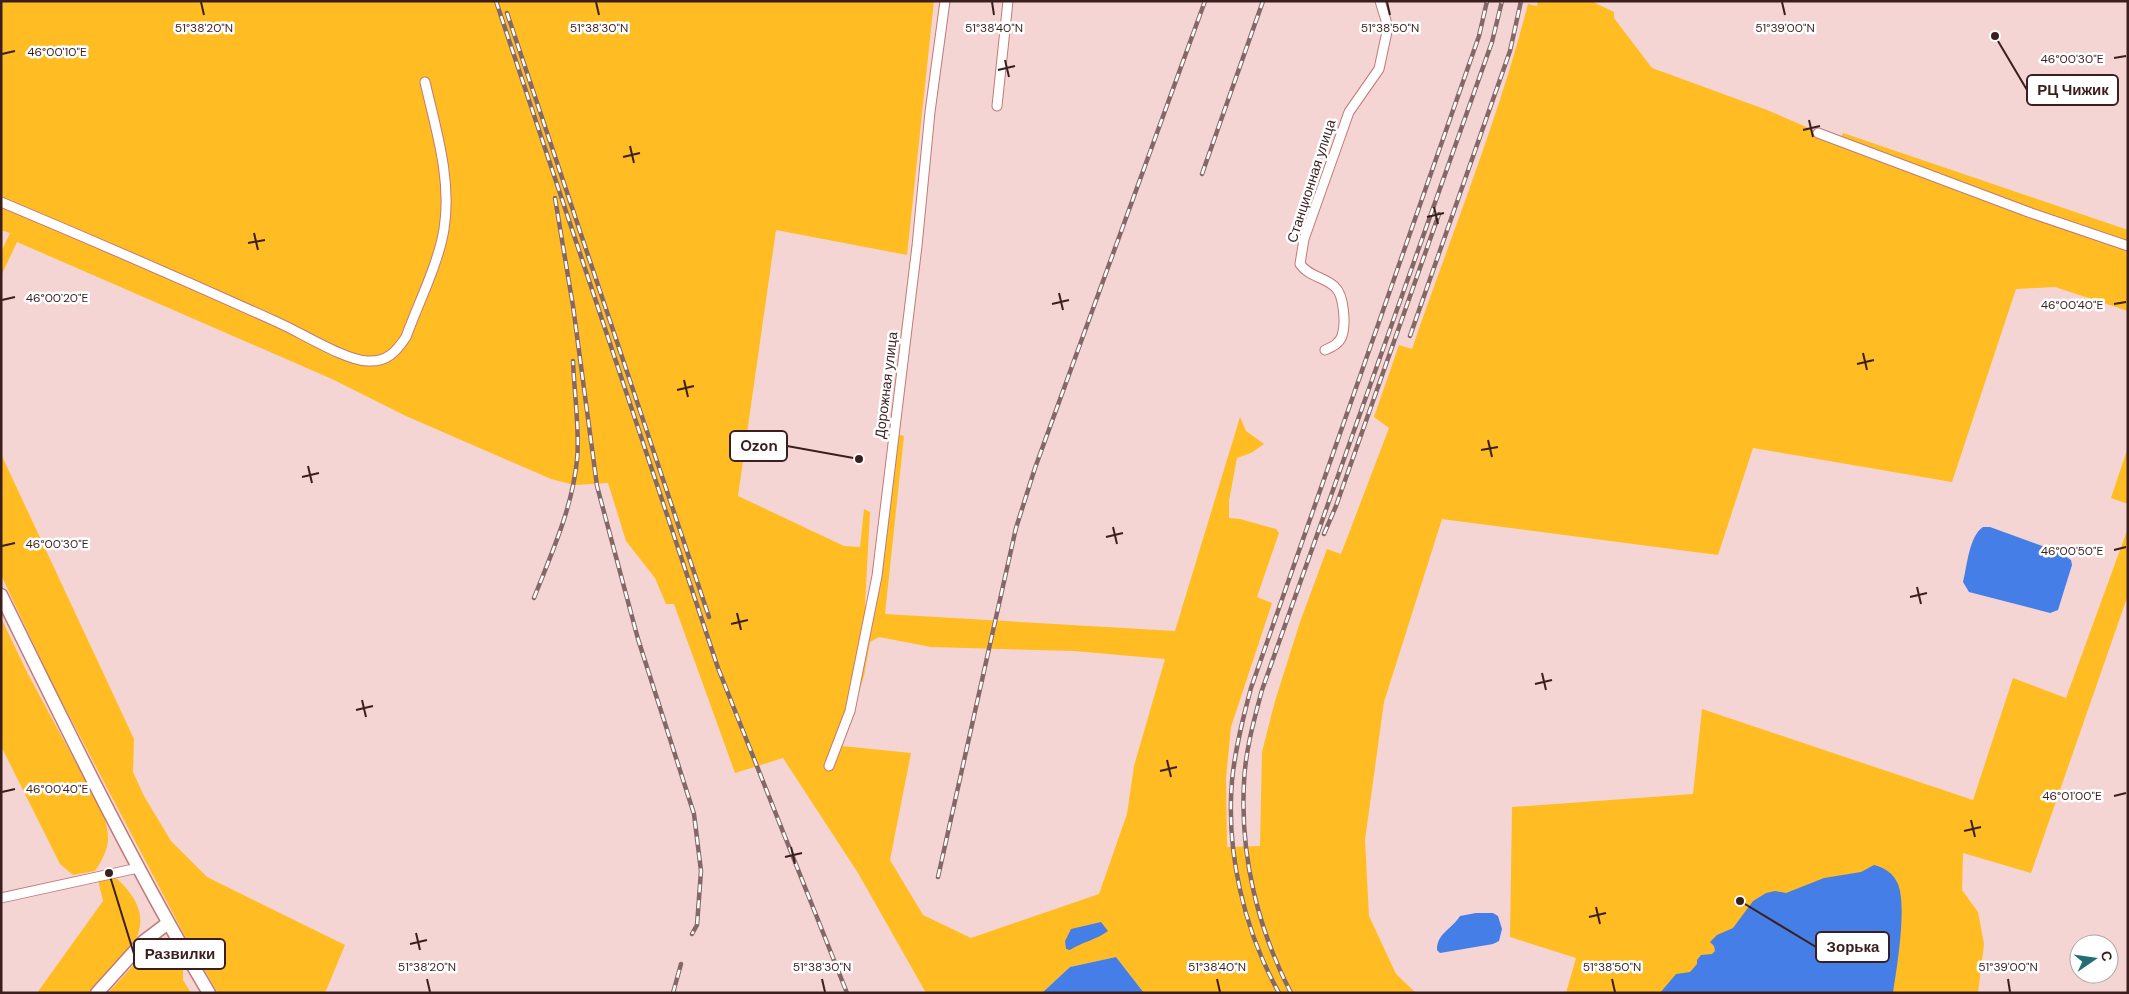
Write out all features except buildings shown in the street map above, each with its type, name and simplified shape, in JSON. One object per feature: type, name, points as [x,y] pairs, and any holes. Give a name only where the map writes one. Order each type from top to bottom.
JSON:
[{"type":"main road","points":[[1,595],[138,868],[209,993]]},
{"type":"main road","points":[[97,993],[143,942],[168,923]]},
{"type":"street","name":"Дорожная улица","points":[[829,766],[850,711],[877,576],[930,112],[945,1]]},
{"type":"street","points":[[997,106],[1008,1]]},
{"type":"street","name":"Станционная улица","points":[[1325,350],[1335,346],[1342,336],[1344,322],[1340,292],[1334,286],[1305,272],[1300,264],[1304,239],[1349,112],[1379,69],[1388,27],[1380,1]]},
{"type":"street","points":[[1,202],[157,268],[308,336],[351,358],[367,361],[384,360],[397,351],[406,337],[444,229],[446,188],[440,145],[425,82]]},
{"type":"street","points":[[1818,133],[2031,213],[2128,246]]},
{"type":"street","points":[[1,898],[138,868]]},
{"type":"shaded area","points":[[1,1],[934,1],[907,255],[776,230],[738,496],[844,546],[860,547],[864,509],[870,512],[865,605],[873,611],[896,434],[904,436],[885,614],[1175,631],[1240,417],[1246,431],[1264,444],[1251,453],[1237,458],[1229,501],[1229,518],[1240,519],[1276,529],[1279,533],[1257,597],[1272,603],[1231,727],[1226,778],[1227,847],[1260,846],[1262,752],[1275,701],[1300,622],[1327,549],[1341,554],[1389,428],[1374,417],[1399,345],[1412,349],[1503,91],[1528,4],[1537,6],[1538,1],[1591,1],[1614,12],[1614,18],[1652,68],[1767,110],[1839,141],[1843,133],[2128,230],[2128,311],[2055,287],[2016,289],[1952,482],[1753,448],[1718,555],[1442,519],[1384,702],[1365,840],[1369,916],[1396,974],[1416,993],[1144,993],[1116,957],[1070,967],[1042,993],[926,993],[858,873],[783,758],[735,773],[674,604],[666,604],[655,578],[626,541],[608,483],[574,485],[551,479],[406,416],[332,379],[17,242],[1,276],[1,252],[10,233],[1,230]],"holes":[[[879,637],[931,647],[1074,651],[1165,659],[1134,766],[1127,814],[1099,894],[971,938],[923,915],[890,860],[911,753],[842,746],[864,676],[870,642]]]},
{"type":"shaded area","points":[[2128,447],[2128,504],[2111,498]]},
{"type":"shaded area","points":[[1,454],[134,739],[133,772],[144,796],[171,841],[207,877],[345,945],[325,993],[218,993],[187,940],[52,683],[1,575]]},
{"type":"shaded area","points":[[2128,528],[2128,595],[2031,873],[1963,853],[1962,890],[1978,912],[1984,944],[1978,993],[1566,993],[1576,958],[1510,937],[1512,807],[1693,794],[1702,709],[1973,800],[2013,678],[2066,698]]},
{"type":"shaded area","points":[[1,618],[28,674],[103,813],[108,843],[104,856],[95,871],[73,875],[60,864],[1,746]]},
{"type":"shaded area","points":[[115,877],[131,894],[139,909],[140,924],[129,952],[92,993],[37,993],[103,901],[98,880]]},
{"type":"shaded area","points":[[163,938],[173,941],[183,961],[183,980],[191,993],[108,993],[152,945]]},
{"type":"water","points":[[1983,527],[1990,527],[2059,552],[2071,560],[2072,565],[2058,610],[2050,613],[1969,592],[1963,582],[1967,560],[1975,537]]},
{"type":"water","points":[[1874,865],[1885,869],[1891,874],[1898,884],[1901,894],[1900,937],[1893,993],[1660,993],[1676,974],[1690,972],[1697,964],[1697,960],[1701,955],[1712,954],[1715,951],[1714,946],[1710,942],[1717,935],[1733,928],[1753,901],[1766,893],[1775,891],[1786,893],[1824,878],[1861,872]]},
{"type":"water","points":[[1476,913],[1493,913],[1498,916],[1502,929],[1499,941],[1493,944],[1440,953],[1437,950],[1439,939],[1442,935],[1460,916]]},
{"type":"water","points":[[1101,922],[1108,931],[1070,950],[1066,949],[1065,941],[1071,929]]},
{"type":"water","points":[[1116,957],[1144,993],[1042,993],[1070,967]]},
{"type":"railway","points":[[496,1],[718,668],[847,993]]},
{"type":"railway","points":[[938,877],[1016,528],[1035,468],[1205,1]]},
{"type":"railway","points":[[1202,174],[1263,1]]},
{"type":"railway","points":[[1279,993],[1256,943],[1247,917],[1235,863],[1232,836],[1232,781],[1240,734],[1251,688],[1479,36],[1487,1]]},
{"type":"railway","points":[[1291,993],[1269,943],[1248,865],[1244,810],[1245,771],[1250,736],[1262,690],[1492,42],[1502,1]]},
{"type":"railway","points":[[1410,336],[1510,51],[1521,1]]},
{"type":"railway","points":[[507,13],[709,617]]},
{"type":"railway","points":[[555,198],[573,306],[597,486],[638,639],[694,814],[701,871],[697,925],[692,934]]},
{"type":"railway","points":[[1324,534],[1336,506],[1439,214]]},
{"type":"railway","points":[[534,598],[566,513],[577,460],[578,437],[573,361]]},
{"type":"railway","points":[[673,993],[681,964]]},
{"type":"place","name":"РЦ Чижик","points":[[1995,36]]},
{"type":"place","name":"Ozon","points":[[859,459]]},
{"type":"place","name":"Развилки","points":[[109,873]]},
{"type":"place","name":"Зорька","points":[[1740,901]]}]
